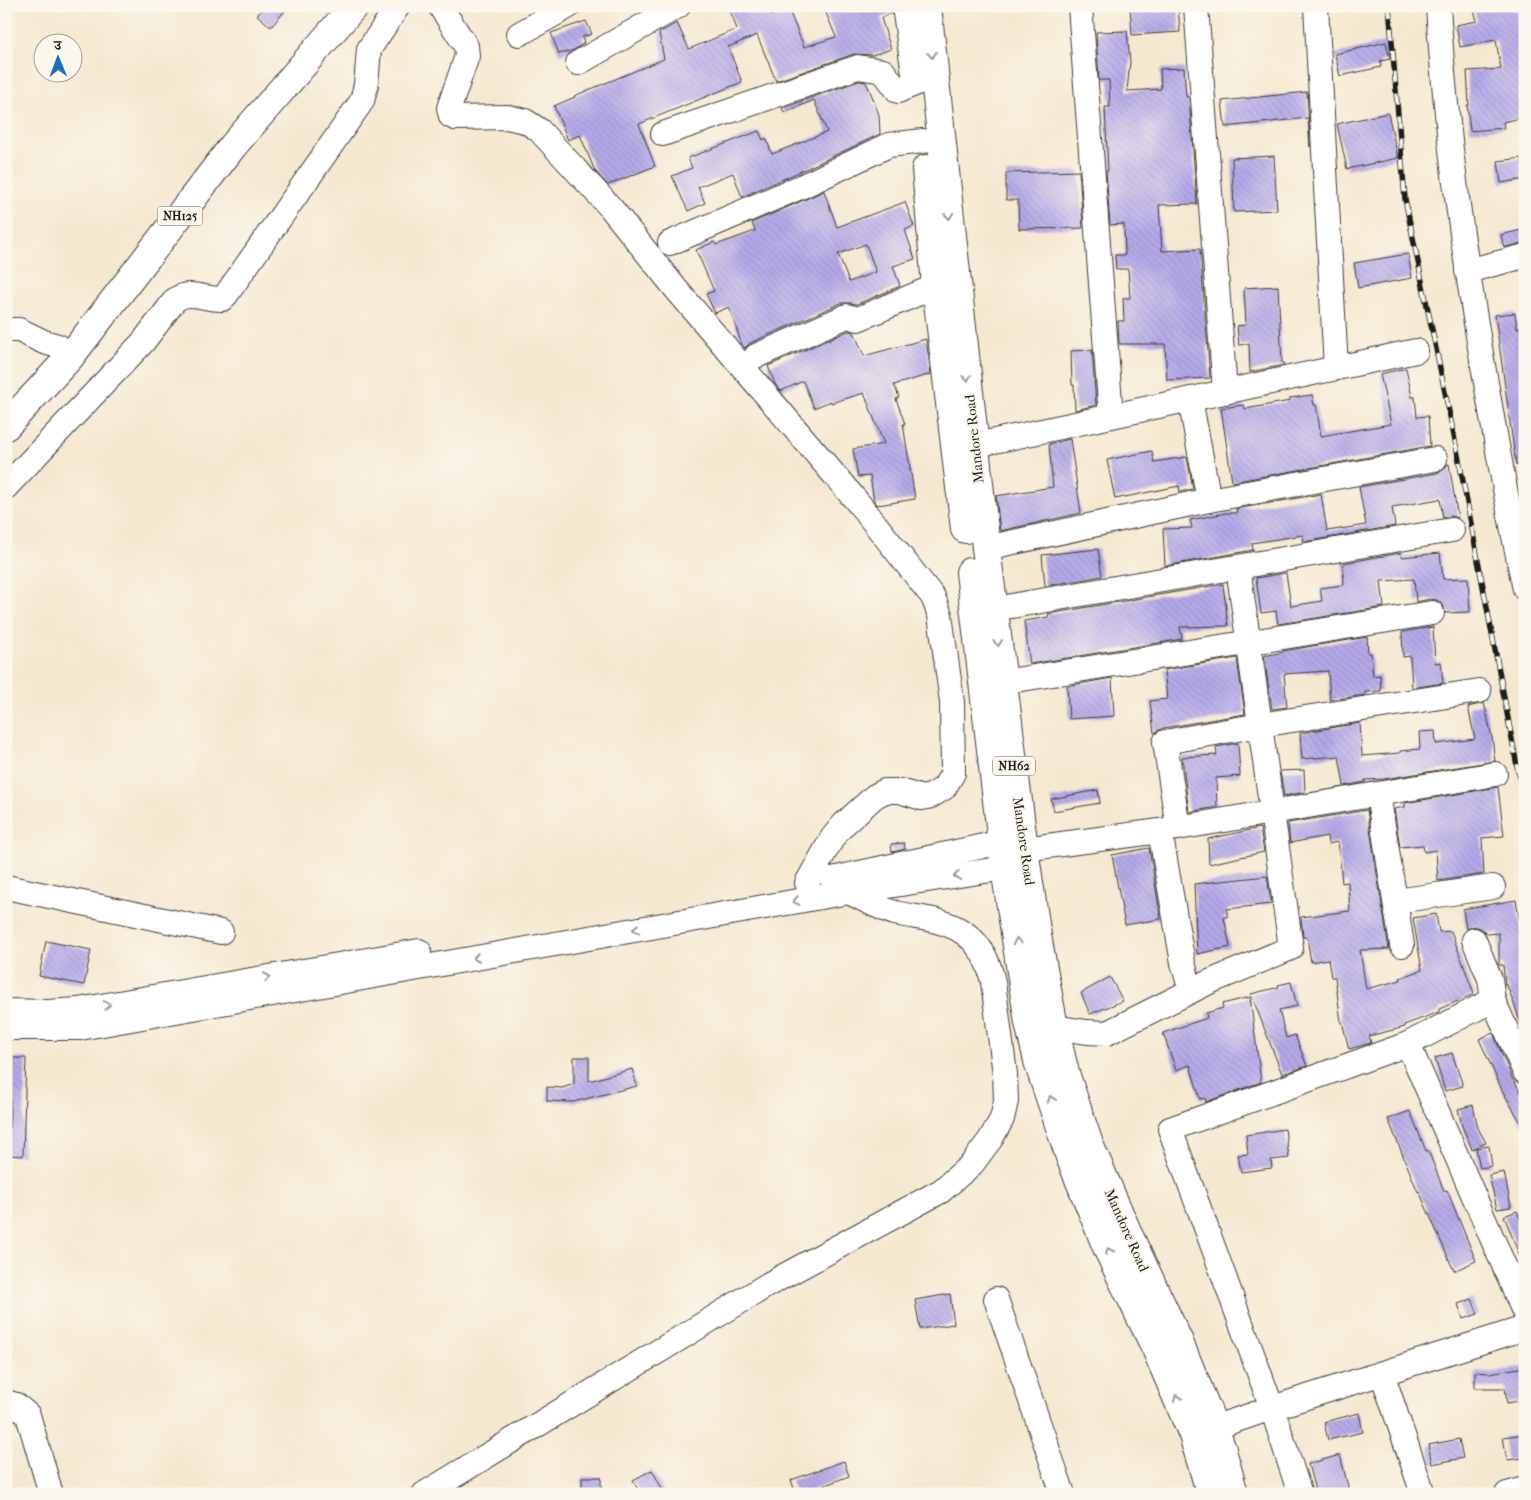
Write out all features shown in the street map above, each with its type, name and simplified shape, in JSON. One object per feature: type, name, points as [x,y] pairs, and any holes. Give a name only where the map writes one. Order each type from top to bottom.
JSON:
[{"type":"highway","name":"NH125","points":[[6,401],[58,346],[219,139],[333,6]]},
{"type":"highway","name":"NH125","points":[[6,426],[70,357],[233,146],[354,6]]},
{"type":"highway","name":"Mandore Road","points":[[906,6],[917,83],[936,286],[965,447],[986,548],[994,609],[1003,682],[1011,853],[1036,930],[1054,1027],[1065,1073],[1089,1144],[1130,1238],[1179,1342],[1204,1431],[1211,1494]]},
{"type":"highway","name":"Mandore Road","points":[[927,6],[965,447],[1030,1023],[1039,1065],[1070,1157],[1108,1250],[1157,1350],[1204,1431],[1222,1450],[1234,1494]]},
{"type":"street","points":[[6,487],[143,342],[175,300],[187,294],[211,299],[222,298],[226,295],[362,101],[366,85],[369,49],[398,6]]},
{"type":"street","points":[[440,6],[466,46],[467,56],[448,108],[451,116],[455,118],[507,118],[525,121],[539,130],[612,208],[676,289],[860,505],[933,597],[940,615],[952,702],[953,773],[944,788],[931,796],[922,798],[900,791],[885,791],[875,796],[843,825],[833,837],[806,883]]},
{"type":"street","points":[[519,34],[569,6]]},
{"type":"street","points":[[578,63],[678,6]]},
{"type":"street","points":[[1080,6],[1111,416]]},
{"type":"street","points":[[1196,6],[1225,392]]},
{"type":"street","points":[[1316,6],[1336,368]]},
{"type":"street","points":[[1438,6],[1458,211],[1467,271],[1515,488],[1525,589]]},
{"type":"street","points":[[663,134],[858,67],[883,71],[898,91],[917,83]]},
{"type":"street","points":[[670,243],[805,185],[889,145],[923,141]]},
{"type":"street","points":[[1467,271],[1525,256]]},
{"type":"street","points":[[756,356],[847,316],[858,319],[936,286]]},
{"type":"street","points":[[6,330],[20,330],[44,342],[58,346]]},
{"type":"street","points":[[965,447],[1416,351]]},
{"type":"street","points":[[1190,399],[1209,500]]},
{"type":"street","points":[[986,548],[1209,500],[1435,460]]},
{"type":"street","points":[[994,609],[1452,530]]},
{"type":"street","points":[[1054,1027],[1107,1033],[1191,991],[1291,948],[1238,567]]},
{"type":"street","points":[[1003,682],[1432,612]]},
{"type":"street","points":[[1191,991],[1183,963],[1169,830],[1165,742],[1260,724],[1479,691]]},
{"type":"street","points":[[6,1011],[47,1012],[79,1019],[806,883],[893,876],[1011,853],[1169,830],[1495,774]]},
{"type":"street","points":[[1378,794],[1402,944]]},
{"type":"street","points":[[6,1028],[79,1019],[849,892],[893,876]]},
{"type":"street","points":[[6,887],[221,932]]},
{"type":"street","points":[[1396,901],[1493,887]]},
{"type":"street","points":[[424,1494],[770,1284],[941,1191],[972,1164],[990,1140],[1002,1119],[1006,1101],[1005,1074],[993,982],[986,956],[967,934],[935,921],[896,913],[878,907],[849,892]]},
{"type":"street","points":[[1474,940],[1490,979],[1493,1000],[1525,1072]]},
{"type":"street","points":[[1300,1494],[1272,1408],[1170,1129],[1408,1044],[1493,1000]]},
{"type":"street","points":[[1408,1044],[1522,1299]]},
{"type":"street","points":[[996,1299],[1063,1494]]},
{"type":"street","points":[[1204,1431],[1525,1328]]},
{"type":"street","points":[[1382,1373],[1423,1494]]},
{"type":"street","points":[[11,1404],[28,1415],[51,1494]]},
{"type":"street","points":[[1507,1494],[1525,1489]]},
{"type":"building","points":[[265,6],[289,6],[271,27],[257,15]]},
{"type":"building","points":[[728,6],[767,6],[771,15],[788,8],[804,47],[836,37],[823,6],[891,6],[891,13],[881,18],[891,49],[872,55],[854,54],[776,81],[757,35],[728,47],[742,82],[639,124],[655,166],[608,185],[595,171],[580,135],[568,140],[554,106],[664,59],[659,33],[677,23],[689,49],[737,29]]},
{"type":"building","points":[[1130,6],[1178,6],[1180,32],[1132,35]]},
{"type":"building","points":[[1473,6],[1525,6],[1525,117],[1503,122],[1504,128],[1470,131],[1467,105],[1469,105],[1467,71],[1501,69],[1496,40],[1460,47],[1456,25],[1477,21]]},
{"type":"building","points":[[586,21],[592,34],[582,37],[584,43],[574,50],[559,54],[551,33]]},
{"type":"building","points":[[1127,31],[1130,62],[1127,91],[1161,89],[1160,69],[1184,68],[1186,97],[1189,97],[1197,204],[1159,205],[1162,251],[1200,249],[1210,378],[1167,380],[1165,344],[1119,344],[1118,321],[1124,321],[1123,298],[1130,298],[1128,269],[1116,269],[1115,255],[1125,255],[1124,224],[1110,225],[1106,171],[1108,171],[1105,107],[1110,107],[1109,80],[1099,80],[1096,32]]},
{"type":"building","points":[[1386,42],[1390,59],[1380,61],[1381,67],[1340,76],[1335,54]]},
{"type":"building","points":[[859,81],[866,82],[872,96],[879,115],[880,134],[742,197],[733,173],[698,187],[705,203],[688,211],[672,176],[692,168],[688,158],[759,131],[763,140],[766,138],[772,154],[827,132],[814,100],[784,113],[782,108]]},
{"type":"building","points":[[1307,92],[1310,147],[1308,118],[1225,127],[1222,101]]},
{"type":"building","points":[[1388,113],[1398,158],[1347,169],[1337,124]]},
{"type":"building","points":[[1274,156],[1277,210],[1234,212],[1232,158]]},
{"type":"building","points":[[1522,158],[1525,179],[1501,183],[1498,161]]},
{"type":"building","points":[[1079,171],[1083,228],[1019,229],[1018,200],[1006,200],[1006,173]]},
{"type":"building","points":[[824,191],[837,227],[905,202],[914,226],[905,230],[915,259],[893,266],[900,286],[857,304],[841,303],[750,343],[745,348],[742,345],[729,307],[715,313],[706,294],[714,291],[696,250],[714,242],[716,245],[755,231],[752,223]],"holes":[[[866,244],[876,272],[849,282],[838,254]]]},
{"type":"building","points":[[1525,229],[1525,243],[1504,247],[1501,235]]},
{"type":"building","points":[[1408,254],[1412,278],[1358,288],[1354,263]]},
{"type":"building","points":[[1278,286],[1282,363],[1284,365],[1250,372],[1249,344],[1239,345],[1237,326],[1246,325],[1244,288]]},
{"type":"building","points":[[1515,313],[1517,328],[1525,327],[1525,464],[1516,465],[1495,315]]},
{"type":"building","points":[[848,331],[854,332],[864,356],[926,339],[931,374],[894,385],[899,397],[896,399],[905,424],[903,424],[915,499],[878,505],[874,501],[870,476],[858,477],[853,449],[884,444],[864,393],[831,403],[831,401],[814,408],[803,381],[781,391],[775,384],[768,366]]},
{"type":"building","points":[[1092,350],[1096,405],[1075,410],[1071,351]]},
{"type":"building","points":[[1406,368],[1412,397],[1415,397],[1417,417],[1428,416],[1430,446],[1232,482],[1221,408],[1244,405],[1245,409],[1290,401],[1290,398],[1312,395],[1314,405],[1316,405],[1321,436],[1391,424],[1380,374]]},
{"type":"building","points":[[1070,439],[1081,513],[1000,531],[996,496],[1053,487],[1049,444]]},
{"type":"building","points":[[1152,451],[1154,462],[1187,457],[1193,489],[1180,492],[1179,486],[1115,499],[1107,460]]},
{"type":"building","points":[[1448,464],[1458,518],[1450,516],[1443,518],[1440,499],[1392,507],[1395,526],[1304,542],[1303,535],[1252,543],[1253,550],[1165,566],[1163,529],[1192,528],[1190,520],[1226,513],[1237,513],[1236,509],[1321,494],[1327,531],[1366,525],[1359,487],[1437,473]]},
{"type":"building","points":[[1098,549],[1102,576],[1045,586],[1042,555]]},
{"type":"building","points":[[1401,553],[1402,557],[1440,553],[1443,579],[1468,578],[1470,612],[1445,613],[1443,605],[1437,600],[1430,599],[1416,602],[1414,579],[1381,581],[1384,607],[1278,624],[1276,611],[1261,613],[1256,578],[1286,573],[1291,606],[1322,601],[1320,588],[1344,585],[1343,563]]},
{"type":"building","points":[[1223,584],[1228,626],[1180,627],[1182,639],[1030,664],[1024,621],[1049,617],[1048,614]]},
{"type":"building","points":[[1433,627],[1435,663],[1441,662],[1443,683],[1412,688],[1410,656],[1403,657],[1402,632]]},
{"type":"building","points":[[1367,637],[1368,653],[1371,653],[1373,676],[1380,675],[1381,691],[1365,692],[1365,695],[1330,700],[1328,671],[1284,674],[1287,707],[1272,709],[1264,656]]},
{"type":"building","points":[[1237,658],[1245,714],[1163,728],[1154,733],[1150,701],[1167,699],[1164,670]]},
{"type":"building","points":[[1112,678],[1114,716],[1069,719],[1067,686]]},
{"type":"building","points":[[1484,703],[1492,737],[1495,761],[1384,779],[1365,780],[1365,782],[1344,786],[1339,756],[1302,759],[1300,733],[1360,723],[1362,756],[1400,753],[1400,751],[1420,749],[1419,732],[1435,731],[1436,744],[1475,739],[1468,707]]},
{"type":"building","points":[[1238,743],[1240,776],[1216,778],[1217,807],[1189,812],[1182,757],[1217,755],[1216,747]]},
{"type":"building","points":[[1304,770],[1305,792],[1284,796],[1280,771]]},
{"type":"building","points":[[1498,787],[1504,836],[1482,838],[1484,874],[1438,881],[1436,850],[1424,852],[1423,845],[1400,847],[1394,809],[1405,807],[1405,803]]},
{"type":"building","points":[[1098,790],[1100,803],[1054,811],[1051,799]]},
{"type":"building","points":[[1367,810],[1389,949],[1360,950],[1366,989],[1401,980],[1400,978],[1422,970],[1413,918],[1436,914],[1439,932],[1451,931],[1474,994],[1439,1009],[1439,1012],[1404,1025],[1405,1027],[1369,1036],[1371,1043],[1349,1049],[1341,1022],[1335,977],[1331,977],[1328,959],[1311,962],[1307,937],[1303,937],[1301,917],[1350,911],[1348,882],[1342,883],[1338,842],[1328,844],[1327,836],[1290,843],[1288,823]]},
{"type":"building","points":[[1260,828],[1264,852],[1209,864],[1208,839]]},
{"type":"building","points":[[904,843],[905,849],[892,852],[891,844]]},
{"type":"building","points":[[1149,848],[1161,919],[1125,925],[1112,855]]},
{"type":"building","points":[[1267,876],[1271,904],[1227,909],[1227,917],[1224,917],[1230,947],[1197,954],[1194,884]]},
{"type":"building","points":[[1516,900],[1525,950],[1525,1029],[1523,1029],[1507,985],[1505,985],[1503,965],[1499,965],[1499,933],[1487,934],[1475,926],[1466,929],[1463,909]]},
{"type":"building","points":[[46,941],[91,950],[84,985],[39,976]]},
{"type":"building","points":[[1110,977],[1123,1001],[1090,1014],[1081,993]]},
{"type":"building","points":[[1291,982],[1297,1006],[1279,1010],[1286,1038],[1295,1035],[1307,1066],[1282,1074],[1251,994]]},
{"type":"building","points":[[1250,997],[1261,1082],[1206,1102],[1205,1098],[1200,1099],[1190,1065],[1176,1070],[1163,1033],[1207,1018],[1206,1013],[1223,1008],[1222,1004]]},
{"type":"building","points":[[1493,1033],[1512,1078],[1525,1099],[1525,1130],[1502,1090],[1479,1039]]},
{"type":"building","points":[[1452,1053],[1463,1086],[1445,1091],[1435,1058]]},
{"type":"building","points":[[574,1057],[589,1057],[589,1081],[632,1069],[637,1086],[573,1102],[547,1101],[547,1087],[562,1088],[574,1084]]},
{"type":"building","points":[[12,1058],[26,1058],[23,1156],[8,1155]]},
{"type":"building","points":[[1473,1105],[1478,1128],[1486,1143],[1472,1149],[1462,1126],[1458,1109]]},
{"type":"building","points":[[1410,1111],[1444,1191],[1447,1190],[1476,1261],[1454,1271],[1418,1192],[1388,1119]]},
{"type":"building","points":[[1285,1129],[1289,1158],[1271,1160],[1272,1168],[1241,1172],[1238,1155],[1248,1154],[1246,1135]]},
{"type":"building","points":[[1489,1146],[1492,1166],[1480,1168],[1476,1148]]},
{"type":"building","points":[[1504,1172],[1511,1207],[1497,1209],[1489,1175]]},
{"type":"building","points":[[1517,1211],[1525,1230],[1524,1267],[1504,1216]]},
{"type":"building","points":[[950,1294],[954,1324],[920,1329],[915,1300]]},
{"type":"building","points":[[1472,1299],[1478,1314],[1463,1319],[1458,1304]]},
{"type":"building","points":[[1525,1367],[1525,1400],[1507,1403],[1505,1388],[1475,1388],[1475,1372],[1489,1373]]},
{"type":"building","points":[[1359,1413],[1363,1432],[1328,1440],[1324,1422]]},
{"type":"building","points":[[1525,1434],[1525,1458],[1507,1460],[1503,1437]]},
{"type":"building","points":[[1459,1439],[1463,1458],[1432,1464],[1428,1445]]},
{"type":"building","points":[[1340,1455],[1350,1494],[1316,1494],[1308,1464]]},
{"type":"building","points":[[844,1461],[849,1476],[812,1490],[814,1494],[796,1494],[791,1480]]},
{"type":"building","points":[[652,1470],[665,1494],[640,1494],[633,1480]]},
{"type":"building","points":[[582,1477],[601,1477],[601,1494],[582,1494]]},
{"type":"railway","points":[[1389,6],[1405,199],[1459,460],[1518,771],[1525,790]]}]
